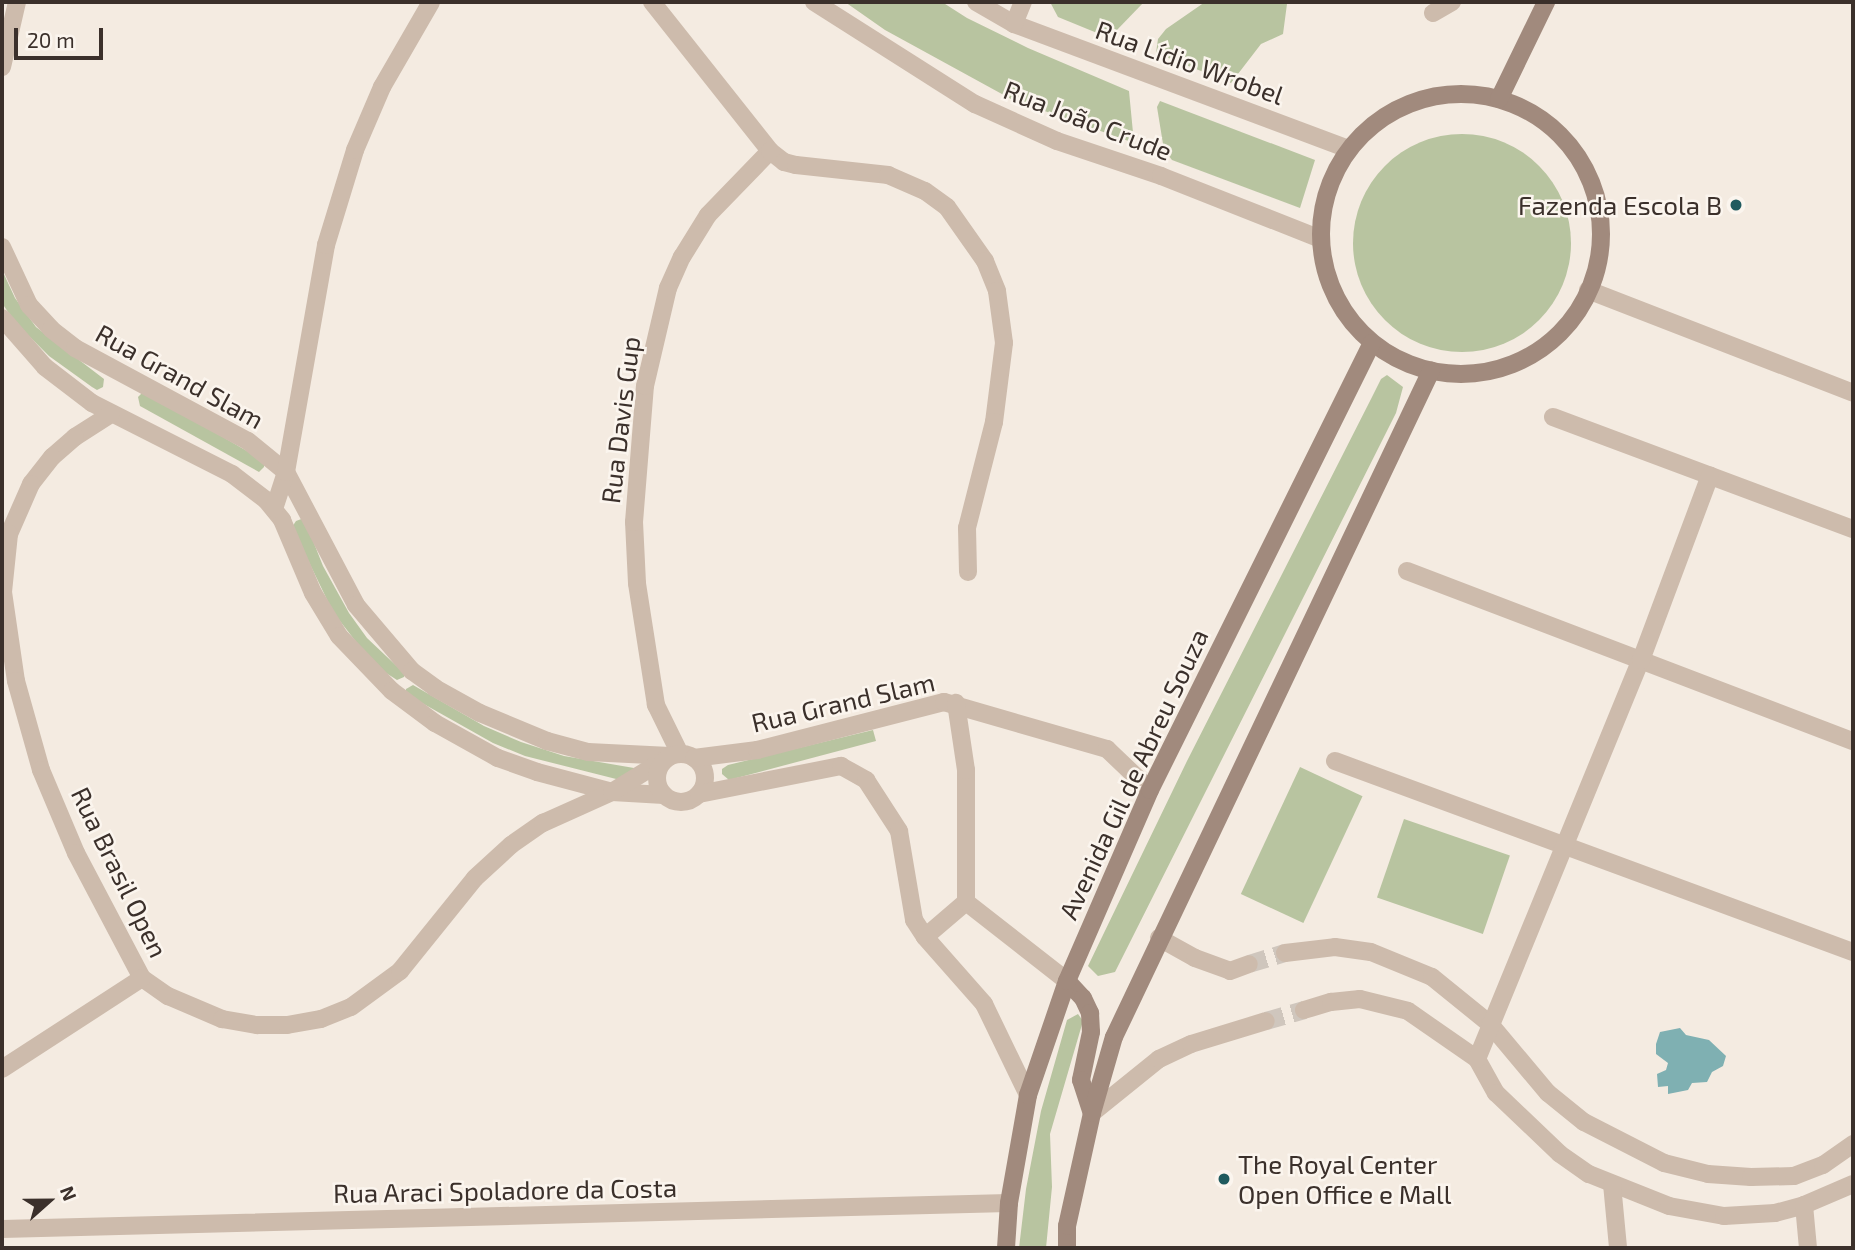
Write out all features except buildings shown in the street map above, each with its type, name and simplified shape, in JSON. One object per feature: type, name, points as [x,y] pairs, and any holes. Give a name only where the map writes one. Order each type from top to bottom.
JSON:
[{"type":"street","points":[[2,67],[17,2]]},
{"type":"street","points":[[274,509],[286,472],[326,245],[355,150],[382,87],[431,2]]},
{"type":"street","points":[[652,2],[770,151],[784,162],[888,175],[925,191],[947,207],[985,261],[997,291],[1004,343],[994,422],[967,527],[968,572]]},
{"type":"street","name":"Rua João Crude","points":[[814,2],[898,58],[975,104],[1057,141],[1161,176],[1321,239]]},
{"type":"street","name":"Rua Lídio Wrobel","points":[[976,2],[1014,24],[1348,149]]},
{"type":"street","points":[[1014,24],[1023,2]]},
{"type":"street","points":[[1433,13],[1452,2]]},
{"type":"street","points":[[1499,99],[1546,2]]},
{"type":"street","points":[[1457,93],[1499,99],[1538,117],[1570,146],[1592,183],[1601,225],[1597,269],[1580,309],[1552,341],[1516,364],[1474,374],[1431,372],[1400,361],[1373,343],[1345,314],[1328,278],[1321,239],[1326,197],[1348,149],[1379,120],[1416,100],[1457,93]]},
{"type":"street","name":"Rua Davis Gup","points":[[681,756],[656,705],[638,583],[634,522],[645,386],[668,288],[681,257],[708,215],[770,151]]},
{"type":"street","name":"Rua Grand Slam","points":[[2,247],[29,305],[67,342],[248,441],[286,472],[356,605],[412,671],[435,688],[480,713],[547,741],[588,752],[681,756],[757,750],[930,704],[956,703],[1107,749],[1150,790]]},
{"type":"street","points":[[1588,290],[1853,393]]},
{"type":"street","points":[[2,318],[45,367],[111,414],[232,474],[274,509],[294,545],[313,593],[329,620],[358,658],[392,691],[435,723],[498,758],[537,772],[612,792],[664,795],[678,802],[699,794],[761,784],[817,769],[841,766],[855,771],[866,780],[899,831],[910,910],[925,937],[984,1004],[1028,1095]]},
{"type":"street","name":"Avenida Gil de Abreu Souza","points":[[1006,1248],[1009,1203],[1028,1095],[1066,981],[1150,790],[1373,343]]},
{"type":"street","points":[[1066,1248],[1067,1226],[1092,1113],[1114,1037],[1431,372]]},
{"type":"street","name":"Rua Brasil Open","points":[[111,414],[75,437],[52,457],[31,484],[9,534],[4,592],[16,681],[41,770],[76,853],[142,978],[194,1009],[222,1019],[257,1025],[287,1025],[321,1019],[351,1007],[400,971],[475,878],[511,845],[573,807],[612,792],[681,756]]},
{"type":"street","points":[[1553,417],[1853,529]]},
{"type":"street","points":[[1477,1059],[1641,660],[1710,475]]},
{"type":"street","points":[[1407,571],[1853,741]]},
{"type":"street","points":[[925,937],[966,902],[966,770],[956,703]]},
{"type":"street","points":[[664,795],[657,774],[681,756],[704,771],[705,779],[699,794]]},
{"type":"street","points":[[1335,761],[1853,952]]},
{"type":"street","points":[[966,902],[1066,981],[1083,998],[1090,1013],[1091,1032],[1082,1080],[1092,1113]]},
{"type":"street","points":[[1160,938],[1195,958],[1230,971],[1249,964]]},
{"type":"street","points":[[1285,953],[1335,947],[1371,951],[1432,977],[1490,1024],[1548,1093],[1584,1122],[1664,1163],[1708,1174],[1794,1176],[1823,1165],[1853,1144]]},
{"type":"street","points":[[2,1069],[142,978]]},
{"type":"street","points":[[1304,1010],[1345,1000],[1389,1004],[1420,1018],[1477,1059],[1496,1093],[1559,1154],[1590,1174],[1669,1206],[1724,1216],[1775,1213],[1804,1205],[1853,1184]]},
{"type":"street","points":[[1092,1113],[1168,1054],[1191,1044],[1266,1021]]},
{"type":"street","points":[[1612,1184],[1618,1248]]},
{"type":"street","name":"Rua Araci Spoladore da Costa","points":[[2,1229],[1009,1203]]},
{"type":"street","points":[[1804,1205],[1808,1248]]},
{"type":"green space","points":[[845,2],[942,2],[967,18],[1028,48],[1129,91],[1134,143],[1011,99],[885,30]]},
{"type":"green space","points":[[1050,2],[1144,2],[1115,32],[1102,35],[1058,17]]},
{"type":"green space","points":[[1205,2],[1287,4],[1283,34],[1261,44],[1231,83],[1156,53],[1158,39],[1166,29]]},
{"type":"green space","points":[[1160,101],[1315,160],[1300,208],[1172,160],[1164,150],[1157,107]]},
{"type":"green space","points":[[1473,134],[1514,146],[1547,174],[1559,191],[1567,211],[1571,243],[1567,275],[1559,295],[1531,328],[1514,340],[1494,348],[1451,352],[1410,340],[1377,312],[1365,295],[1357,275],[1353,232],[1365,191],[1393,158],[1410,146],[1430,138]]},
{"type":"green space","points":[[2,270],[15,298],[36,327],[104,379],[103,387],[97,390],[49,356],[14,321],[2,303]]},
{"type":"green space","points":[[1387,375],[1403,387],[1396,413],[1115,972],[1098,976],[1088,966],[1187,761],[1381,379]]},
{"type":"green space","points":[[147,393],[264,461],[264,467],[259,472],[140,406],[138,397]]},
{"type":"green space","points":[[304,518],[323,566],[349,613],[367,638],[404,673],[404,677],[397,680],[383,671],[367,656],[333,612],[292,527],[296,521]]},
{"type":"green space","points":[[413,685],[484,726],[521,742],[564,756],[634,768],[632,783],[525,756],[493,743],[406,694],[406,689]]},
{"type":"green space","points":[[873,730],[876,741],[729,780],[722,774],[722,769],[728,765]]},
{"type":"green space","points":[[1300,767],[1363,796],[1303,923],[1241,894]]},
{"type":"green space","points":[[1404,819],[1510,855],[1483,934],[1377,897]]},
{"type":"green space","points":[[1078,1014],[1083,1021],[1050,1134],[1052,1187],[1046,1248],[1019,1248],[1026,1189],[1041,1111],[1067,1020]]},
{"type":"water","points":[[1680,1028],[1686,1035],[1709,1040],[1726,1056],[1723,1066],[1712,1072],[1707,1082],[1692,1083],[1688,1090],[1668,1094],[1668,1086],[1658,1087],[1657,1074],[1666,1070],[1668,1063],[1656,1054],[1656,1044],[1660,1032]]},
{"type":"tunnel","points":[[1249,964],[1285,953]]},
{"type":"tunnel","points":[[1266,1021],[1304,1010]]},
{"type":"place","name":"Fazenda Escola B","points":[[1736,205]]},
{"type":"place","name":"The Royal Center Open Office e Mall","points":[[1224,1179]]}]
